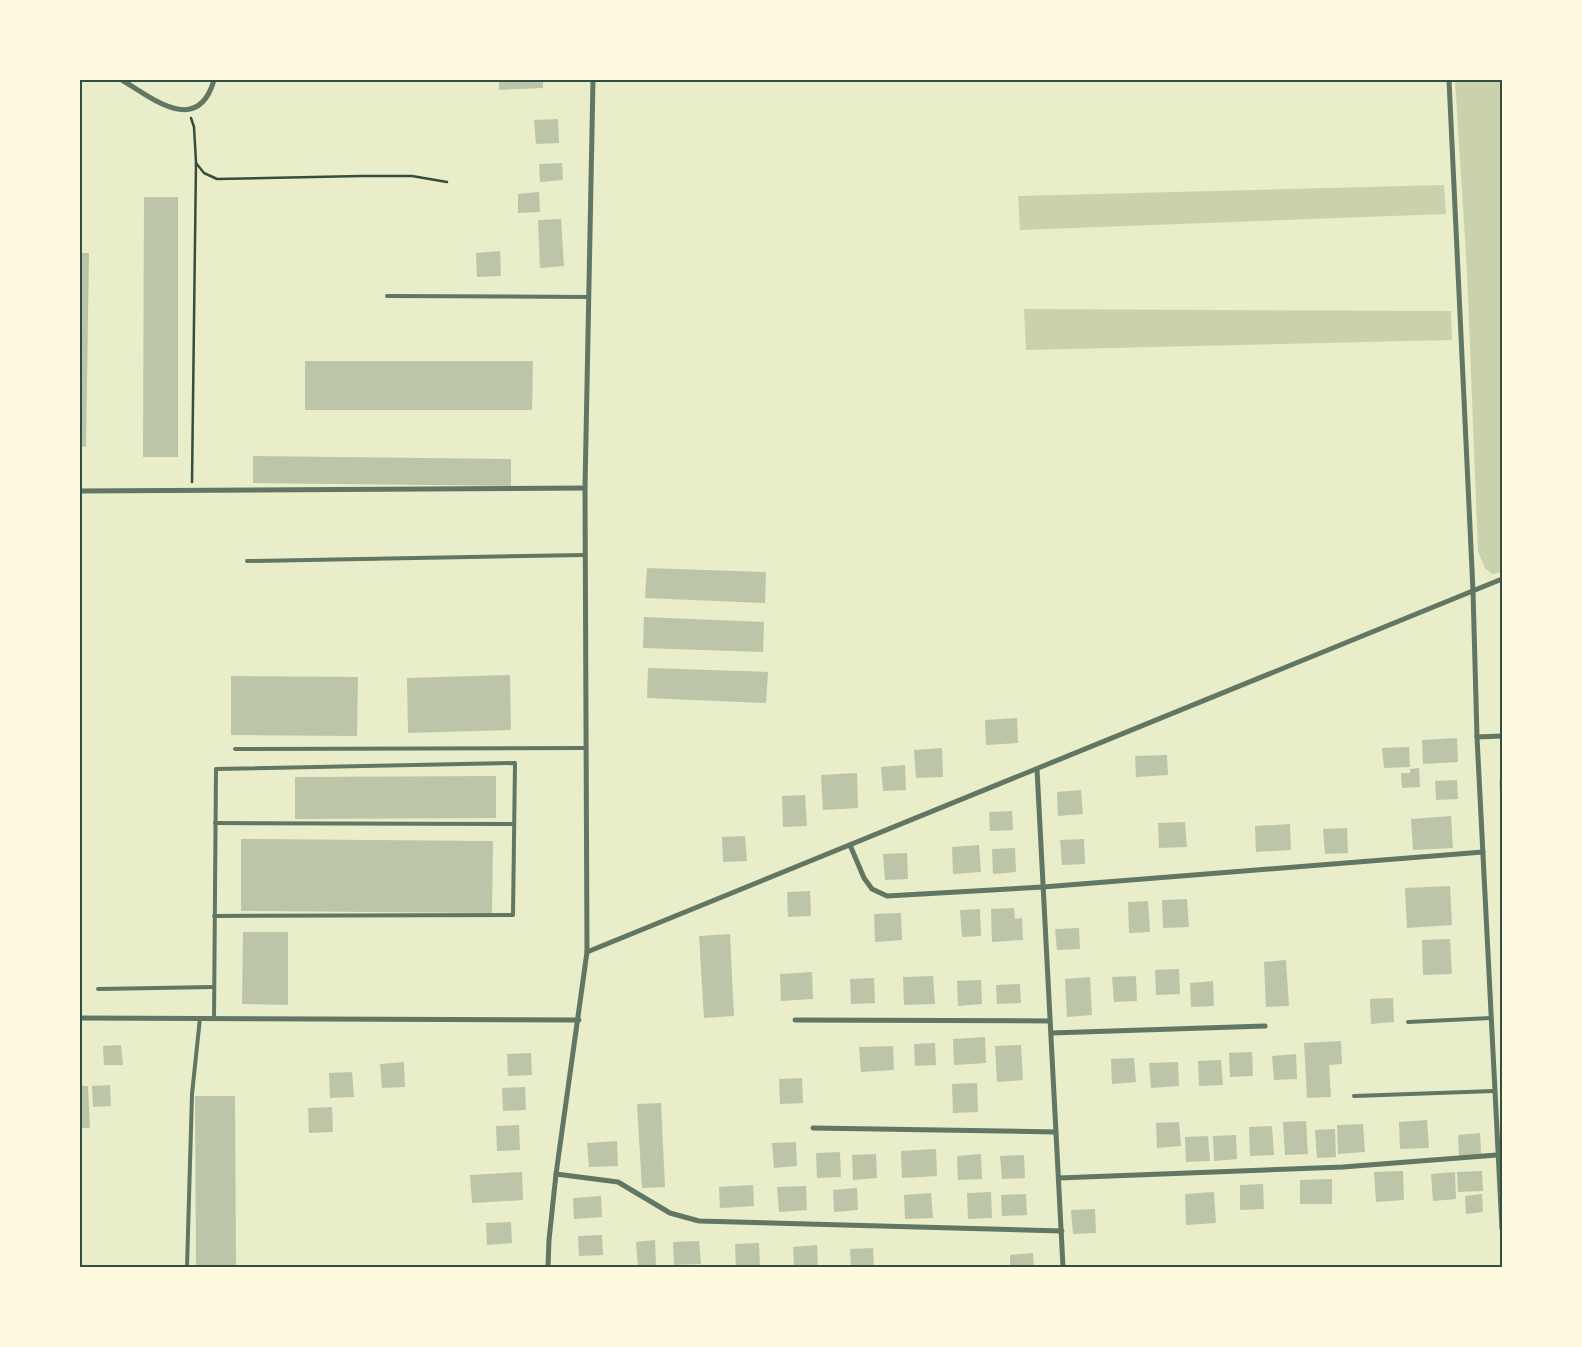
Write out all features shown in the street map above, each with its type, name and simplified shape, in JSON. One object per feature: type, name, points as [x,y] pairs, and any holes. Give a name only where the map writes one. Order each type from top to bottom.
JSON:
[{"type":"street","points":[[122,80],[175,110],[194,109],[207,98],[214,80]]},
{"type":"street","points":[[548,1267],[548,1240],[556,1174],[587,952],[585,488],[593,80]]},
{"type":"street","points":[[1450,80],[1473,591],[1477,738],[1502,1229]]},
{"type":"street","points":[[80,491],[585,488]]},
{"type":"street","points":[[587,952],[1502,579]]},
{"type":"street","points":[[1477,738],[1502,736]]},
{"type":"street","points":[[1037,769],[1063,1267]]},
{"type":"street","points":[[850,845],[864,878],[872,890],[887,896],[1043,887],[1483,852]]},
{"type":"street","points":[[80,1018],[579,1020]]},
{"type":"street","points":[[795,1020],[1050,1021]]},
{"type":"street","points":[[1051,1033],[1266,1026]]},
{"type":"street","points":[[813,1128],[1056,1132]]},
{"type":"street","points":[[1059,1178],[1342,1167],[1497,1155]]},
{"type":"street","points":[[556,1174],[618,1182],[670,1213],[699,1222],[1062,1231]]},
{"type":"lane","points":[[387,296],[589,297]]},
{"type":"lane","points":[[247,562],[585,555]]},
{"type":"lane","points":[[235,749],[586,748]]},
{"type":"lane","points":[[214,916],[513,915],[515,763],[216,769],[214,916],[214,1018]]},
{"type":"lane","points":[[215,822],[514,824]]},
{"type":"lane","points":[[98,989],[214,987]]},
{"type":"lane","points":[[187,1267],[192,1094],[200,1018]]},
{"type":"lane","points":[[1408,1022],[1491,1018]]},
{"type":"lane","points":[[1354,1096],[1494,1091]]},
{"type":"path","points":[[188,110],[194,127],[196,162],[192,491]]},
{"type":"path","points":[[196,162],[204,173],[217,179],[412,176],[447,182]]},
{"type":"green space","points":[[1455,80],[1502,80],[1502,572],[1492,574],[1485,568],[1478,552],[1467,270]]},
{"type":"green space","points":[[1444,185],[1446,214],[1020,230],[1018,196]]},
{"type":"green space","points":[[1024,309],[1451,311],[1452,340],[1026,350]]},
{"type":"building","points":[[499,80],[543,80],[543,88],[499,90]]},
{"type":"building","points":[[558,119],[559,143],[536,144],[534,120]]},
{"type":"building","points":[[562,163],[563,180],[540,182],[539,164]]},
{"type":"building","points":[[539,192],[540,212],[518,213],[518,194]]},
{"type":"building","points":[[144,197],[178,197],[178,457],[143,457]]},
{"type":"building","points":[[561,219],[564,266],[540,268],[538,220]]},
{"type":"building","points":[[500,251],[501,276],[477,277],[476,253]]},
{"type":"building","points":[[80,253],[89,253],[86,447],[80,446]]},
{"type":"building","points":[[305,361],[533,361],[532,410],[305,410]]},
{"type":"building","points":[[253,456],[511,459],[511,486],[253,483]]},
{"type":"building","points":[[647,568],[766,572],[765,603],[645,598]]},
{"type":"building","points":[[644,617],[764,622],[763,652],[643,648]]},
{"type":"building","points":[[648,668],[768,672],[766,703],[647,698]]},
{"type":"building","points":[[510,675],[511,730],[408,733],[407,678]]},
{"type":"building","points":[[231,676],[358,677],[357,736],[231,735]]},
{"type":"building","points":[[1017,718],[1018,743],[986,745],[985,720]]},
{"type":"building","points":[[1457,738],[1458,762],[1423,764],[1422,740]]},
{"type":"building","points":[[1409,747],[1410,767],[1384,768],[1382,748]]},
{"type":"building","points":[[942,748],[943,777],[916,778],[914,750]]},
{"type":"building","points":[[1167,755],[1168,775],[1136,777],[1135,756]]},
{"type":"building","points":[[905,765],[906,790],[883,791],[881,767]]},
{"type":"building","points":[[1419,768],[1420,787],[1402,788],[1401,773],[1410,773],[1410,769]]},
{"type":"building","points":[[857,773],[858,808],[823,810],[821,775]]},
{"type":"building","points":[[496,776],[496,818],[295,819],[295,777]]},
{"type":"building","points":[[1457,780],[1458,799],[1436,800],[1435,781]]},
{"type":"building","points":[[1499,780],[1502,780],[1502,792],[1500,792]]},
{"type":"building","points":[[1081,790],[1083,814],[1058,816],[1057,792]]},
{"type":"building","points":[[805,795],[807,826],[783,827],[782,796]]},
{"type":"building","points":[[1012,811],[1013,830],[990,831],[989,812]]},
{"type":"building","points":[[1451,816],[1453,848],[1413,850],[1411,819]]},
{"type":"building","points":[[1185,822],[1187,847],[1159,848],[1158,823]]},
{"type":"building","points":[[1290,824],[1291,850],[1256,852],[1255,826]]},
{"type":"building","points":[[1347,828],[1348,853],[1325,854],[1323,829]]},
{"type":"building","points":[[745,836],[747,861],[723,862],[722,837]]},
{"type":"building","points":[[241,839],[493,841],[492,913],[241,911]]},
{"type":"building","points":[[1084,839],[1085,864],[1062,865],[1060,840]]},
{"type":"building","points":[[979,845],[981,872],[953,874],[952,847]]},
{"type":"building","points":[[1015,848],[1016,872],[993,874],[992,849]]},
{"type":"building","points":[[907,853],[908,879],[885,880],[883,854]]},
{"type":"building","points":[[1450,886],[1452,925],[1407,928],[1405,888]]},
{"type":"building","points":[[810,891],[811,916],[788,917],[787,892]]},
{"type":"building","points":[[1187,899],[1189,927],[1163,928],[1162,900]]},
{"type":"building","points":[[1148,901],[1150,932],[1129,933],[1128,902]]},
{"type":"building","points":[[1014,908],[1015,919],[1022,918],[1023,940],[992,942],[991,909]]},
{"type":"building","points":[[980,909],[981,936],[962,937],[960,910]]},
{"type":"building","points":[[901,913],[902,940],[875,942],[874,914]]},
{"type":"building","points":[[1079,928],[1080,949],[1057,950],[1055,929]]},
{"type":"building","points":[[243,932],[288,932],[288,1005],[242,1004]]},
{"type":"building","points":[[730,934],[734,1016],[704,1018],[699,936]]},
{"type":"building","points":[[1450,939],[1452,974],[1423,975],[1422,940]]},
{"type":"building","points":[[1286,960],[1289,1006],[1266,1007],[1264,962]]},
{"type":"building","points":[[1179,969],[1180,994],[1156,995],[1155,970]]},
{"type":"building","points":[[812,972],[813,999],[781,1001],[780,974]]},
{"type":"building","points":[[933,976],[935,1004],[904,1005],[903,977]]},
{"type":"building","points":[[1136,976],[1137,1001],[1114,1002],[1112,977]]},
{"type":"building","points":[[1090,977],[1092,1015],[1067,1017],[1065,979]]},
{"type":"building","points":[[874,978],[875,1003],[851,1004],[850,979]]},
{"type":"building","points":[[981,980],[982,1004],[958,1006],[957,981]]},
{"type":"building","points":[[1213,981],[1214,1006],[1191,1007],[1190,983]]},
{"type":"building","points":[[1020,984],[1021,1003],[997,1004],[996,985]]},
{"type":"building","points":[[1393,998],[1394,1022],[1371,1024],[1370,999]]},
{"type":"building","points":[[985,1037],[986,1063],[954,1065],[953,1039]]},
{"type":"building","points":[[1341,1041],[1342,1064],[1329,1065],[1331,1097],[1307,1098],[1304,1043]]},
{"type":"building","points":[[935,1043],[936,1065],[915,1066],[914,1044]]},
{"type":"building","points":[[121,1045],[123,1065],[104,1065],[103,1046]]},
{"type":"building","points":[[1021,1045],[1023,1080],[997,1082],[995,1046]]},
{"type":"building","points":[[893,1046],[894,1070],[861,1072],[859,1047]]},
{"type":"building","points":[[1252,1052],[1253,1076],[1230,1077],[1229,1053]]},
{"type":"building","points":[[531,1053],[532,1075],[508,1076],[507,1054]]},
{"type":"building","points":[[1296,1054],[1297,1079],[1274,1080],[1272,1056]]},
{"type":"building","points":[[1134,1058],[1136,1082],[1112,1084],[1111,1059]]},
{"type":"building","points":[[1221,1060],[1223,1085],[1199,1086],[1198,1061]]},
{"type":"building","points":[[404,1062],[405,1087],[382,1088],[380,1064]]},
{"type":"building","points":[[1178,1062],[1179,1086],[1151,1088],[1149,1063]]},
{"type":"building","points":[[352,1072],[354,1097],[330,1098],[329,1073]]},
{"type":"building","points":[[802,1078],[803,1103],[780,1104],[779,1079]]},
{"type":"building","points":[[977,1083],[978,1112],[953,1113],[952,1084]]},
{"type":"building","points":[[110,1085],[111,1106],[93,1107],[92,1086]]},
{"type":"building","points":[[80,1086],[88,1086],[90,1128],[80,1128]]},
{"type":"building","points":[[525,1087],[526,1110],[503,1111],[502,1088]]},
{"type":"building","points":[[195,1096],[235,1096],[236,1267],[196,1267]]},
{"type":"building","points":[[661,1103],[665,1187],[642,1188],[637,1104]]},
{"type":"building","points":[[332,1107],[333,1132],[309,1133],[308,1108]]},
{"type":"building","points":[[1427,1120],[1429,1148],[1400,1149],[1399,1122]]},
{"type":"building","points":[[1306,1121],[1308,1154],[1285,1155],[1283,1122]]},
{"type":"building","points":[[1179,1122],[1181,1146],[1157,1148],[1156,1123]]},
{"type":"building","points":[[1363,1124],[1365,1152],[1338,1154],[1337,1125]]},
{"type":"building","points":[[519,1125],[520,1150],[497,1151],[496,1126]]},
{"type":"building","points":[[1272,1126],[1274,1155],[1250,1156],[1249,1127]]},
{"type":"building","points":[[1335,1129],[1336,1157],[1317,1158],[1315,1130]]},
{"type":"building","points":[[1480,1133],[1481,1155],[1459,1156],[1458,1135]]},
{"type":"building","points":[[1236,1135],[1237,1159],[1214,1161],[1213,1136]]},
{"type":"building","points":[[1208,1136],[1210,1161],[1186,1162],[1185,1137]]},
{"type":"building","points":[[617,1141],[618,1166],[589,1167],[587,1143]]},
{"type":"building","points":[[796,1142],[797,1166],[774,1168],[772,1143]]},
{"type":"building","points":[[936,1149],[937,1176],[902,1178],[901,1151]]},
{"type":"building","points":[[840,1152],[841,1177],[817,1178],[816,1153]]},
{"type":"building","points":[[876,1154],[877,1178],[853,1180],[852,1155]]},
{"type":"building","points":[[981,1154],[982,1179],[958,1180],[957,1156]]},
{"type":"building","points":[[1024,1155],[1025,1178],[1002,1179],[1000,1156]]},
{"type":"building","points":[[1403,1171],[1404,1200],[1376,1202],[1374,1172]]},
{"type":"building","points":[[1482,1171],[1483,1191],[1458,1192],[1457,1172]]},
{"type":"building","points":[[522,1172],[523,1200],[472,1203],[470,1175]]},
{"type":"building","points":[[1455,1172],[1456,1199],[1433,1201],[1431,1174]]},
{"type":"building","points":[[1332,1179],[1332,1204],[1300,1204],[1300,1180]]},
{"type":"building","points":[[1263,1184],[1264,1209],[1240,1210],[1240,1185]]},
{"type":"building","points":[[753,1185],[754,1206],[720,1208],[719,1187]]},
{"type":"building","points":[[806,1186],[807,1210],[779,1212],[777,1187]]},
{"type":"building","points":[[857,1188],[858,1210],[834,1212],[833,1190]]},
{"type":"building","points":[[991,1192],[992,1218],[968,1219],[967,1193]]},
{"type":"building","points":[[1214,1192],[1216,1223],[1186,1225],[1185,1194]]},
{"type":"building","points":[[931,1193],[933,1218],[905,1219],[904,1195]]},
{"type":"building","points":[[1026,1194],[1027,1215],[1002,1216],[1001,1195]]},
{"type":"building","points":[[1482,1194],[1483,1212],[1466,1214],[1465,1196]]},
{"type":"building","points":[[601,1196],[602,1217],[574,1219],[573,1198]]},
{"type":"building","points":[[1095,1209],[1096,1233],[1073,1234],[1071,1210]]},
{"type":"building","points":[[511,1222],[512,1243],[487,1245],[486,1223]]},
{"type":"building","points":[[602,1235],[603,1255],[579,1256],[578,1236]]},
{"type":"building","points":[[655,1240],[656,1265],[638,1266],[636,1242]]},
{"type":"building","points":[[699,1241],[701,1264],[674,1265],[673,1242]]},
{"type":"building","points":[[759,1243],[760,1267],[736,1267],[735,1244]]},
{"type":"building","points":[[817,1245],[818,1267],[794,1267],[793,1247]]},
{"type":"building","points":[[873,1248],[874,1267],[851,1267],[850,1249]]},
{"type":"building","points":[[1033,1253],[1034,1267],[1010,1267],[1010,1255]]}]
